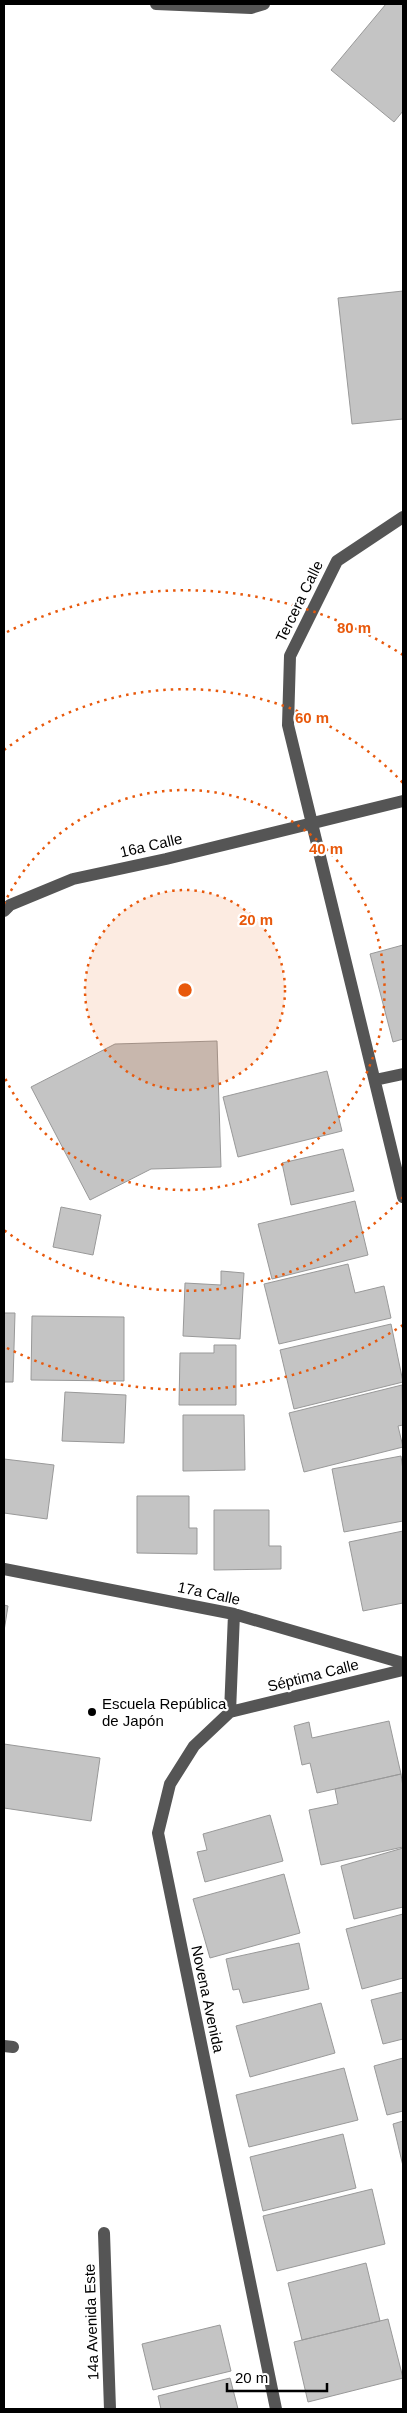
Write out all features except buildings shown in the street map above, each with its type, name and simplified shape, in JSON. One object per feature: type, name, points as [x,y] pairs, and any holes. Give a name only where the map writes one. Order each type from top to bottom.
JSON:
[{"type":"street","points":[[156,4],[251,8],[264,4]]},
{"type":"street","name":"Tercera Calle","points":[[403,517],[337,561],[290,656],[288,726],[310,823],[403,1197]]},
{"type":"street","name":"16a Calle","points":[[4,910],[10,904],[72,879],[166,859],[403,801]]},
{"type":"street","points":[[375,1080],[403,1074]]},
{"type":"street","name":"17a Calle","points":[[4,1569],[234,1614],[403,1663]]},
{"type":"street","points":[[230,1712],[234,1614]]},
{"type":"street","name":"Séptima Calle","points":[[230,1712],[403,1670]]},
{"type":"street","name":"Novena Avenida","points":[[230,1712],[194,1746],[170,1784],[158,1833],[276,2409]]},
{"type":"street","name":"14a Avenida Este","points":[[104,2233],[110,2409]]},
{"type":"place","name":"Escuela República de Japón","points":[[92,1712]]}]
